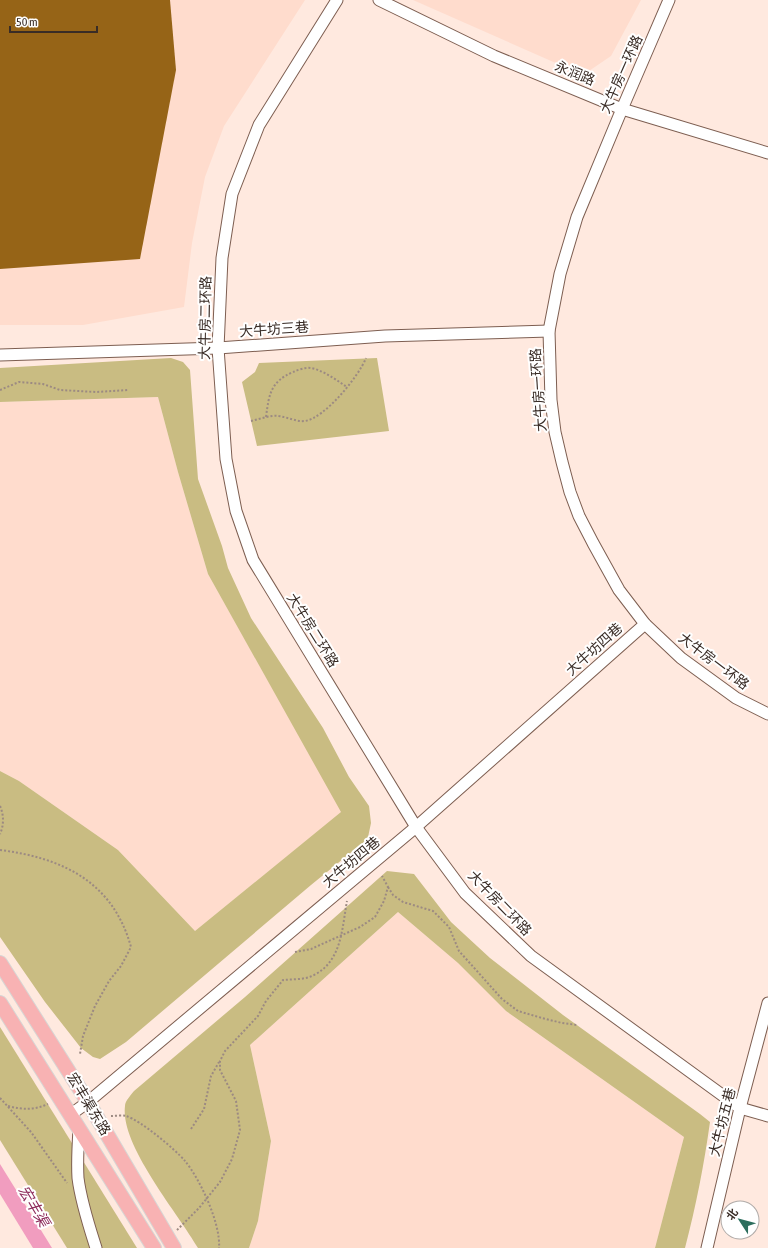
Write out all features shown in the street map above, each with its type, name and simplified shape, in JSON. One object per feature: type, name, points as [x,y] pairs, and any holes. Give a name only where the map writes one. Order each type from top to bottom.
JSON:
[{"type":"main road","name":"宏丰渠东路","points":[[0,963],[88,1102],[174,1248]]},
{"type":"main road","name":"宏丰渠东路","points":[[0,1003],[154,1248]]},
{"type":"street","name":"大牛房二环路","points":[[337,0],[259,125],[232,194],[222,258],[218,348],[226,459],[236,511],[253,560],[416,827],[465,892],[531,956],[740,1108],[768,1116]]},
{"type":"street","name":"永润路","points":[[379,0],[494,56],[622,109],[768,153]]},
{"type":"street","name":"大牛房一环路","points":[[669,0],[577,217],[560,274],[549,331],[551,400],[555,432],[570,492],[579,516],[600,557],[620,590],[645,624],[681,658],[736,698],[768,714]]},
{"type":"street","name":"大牛坊三巷","points":[[0,354],[218,348],[385,336],[549,331]]},
{"type":"street","name":"大牛坊四巷","points":[[70,1115],[88,1102],[416,827],[645,624]]},
{"type":"street","name":"大牛坊五巷","points":[[707,1248],[740,1108],[768,1003]]},
{"type":"street","points":[[79,1128],[78,1179],[96,1248]]},
{"type":"path","points":[[251,421],[266,417],[278,416],[292,420],[306,421],[319,414],[330,405],[355,379],[366,358]]},
{"type":"path","points":[[266,417],[269,394],[277,382],[288,374],[298,370],[309,368],[324,372],[347,386]]},
{"type":"path","points":[[0,390],[19,382],[43,384],[60,390],[96,392],[129,390]]},
{"type":"path","points":[[0,806],[3,814],[3,826],[0,834]]},
{"type":"path","points":[[0,850],[32,855],[73,871],[99,890],[113,907],[127,934],[131,947],[121,966],[109,981],[95,1006],[83,1036],[80,1054]]},
{"type":"path","points":[[382,876],[393,896],[403,902],[433,911],[448,927],[459,952],[502,999],[518,1010],[562,1023],[577,1025]]},
{"type":"path","points":[[191,1129],[204,1109],[211,1076],[225,1051],[258,1016],[266,1001],[283,980],[314,975],[329,964],[339,946],[351,882]]},
{"type":"path","points":[[295,952],[311,949],[355,930],[375,917],[384,901],[388,887]]},
{"type":"path","points":[[183,1224],[207,1199],[220,1182],[232,1159],[240,1130],[236,1101],[220,1070],[220,1061]]},
{"type":"path","points":[[7,1106],[21,1110],[37,1109],[48,1104],[59,1096]]},
{"type":"path","points":[[0,1098],[31,1132],[70,1187]]},
{"type":"path","points":[[97,1117],[125,1116],[139,1122],[184,1161],[207,1199],[220,1240],[219,1248]]},
{"type":"shaded area","points":[[0,0],[305,0],[224,126],[205,177],[192,243],[184,307],[83,325],[0,325]]},
{"type":"shaded area","points":[[413,0],[641,0],[611,56],[583,75]]},
{"type":"shaded area","points":[[171,358],[183,362],[190,370],[198,479],[222,546],[228,568],[251,618],[323,728],[349,777],[369,806],[371,823],[367,842],[354,850],[311,885],[126,1042],[100,1059],[93,1057],[81,1048],[45,1002],[0,937],[0,771],[19,781],[118,850],[195,931],[341,812],[208,574],[158,397],[0,402],[0,368]]},
{"type":"shaded area","points":[[377,358],[389,431],[257,446],[242,382],[255,372],[259,363]]},
{"type":"shaded area","points":[[158,397],[208,574],[342,812],[195,931],[118,850],[19,781],[0,771],[0,402]]},
{"type":"shaded area","points":[[387,871],[414,874],[451,922],[490,958],[563,1015],[710,1122],[693,1217],[685,1248],[655,1248],[684,1137],[506,1011],[458,963],[398,912],[250,1045],[271,1141],[258,1221],[249,1248],[198,1248],[152,1178],[131,1140],[126,1122],[125,1106],[128,1098],[134,1091],[245,997]]},
{"type":"shaded area","points":[[398,912],[458,963],[506,1011],[684,1137],[655,1248],[249,1248],[258,1221],[271,1141],[250,1045]]},
{"type":"shaded area","points":[[0,1027],[137,1248],[67,1248],[0,1140]]},
{"type":"shaded area","points":[[0,1164],[52,1248],[33,1248],[0,1194]]},
{"type":"building","points":[[0,0],[170,0],[176,70],[140,259],[0,269]]},
{"type":"water label","name":"宏丰渠","points":[[34,1206]]}]
